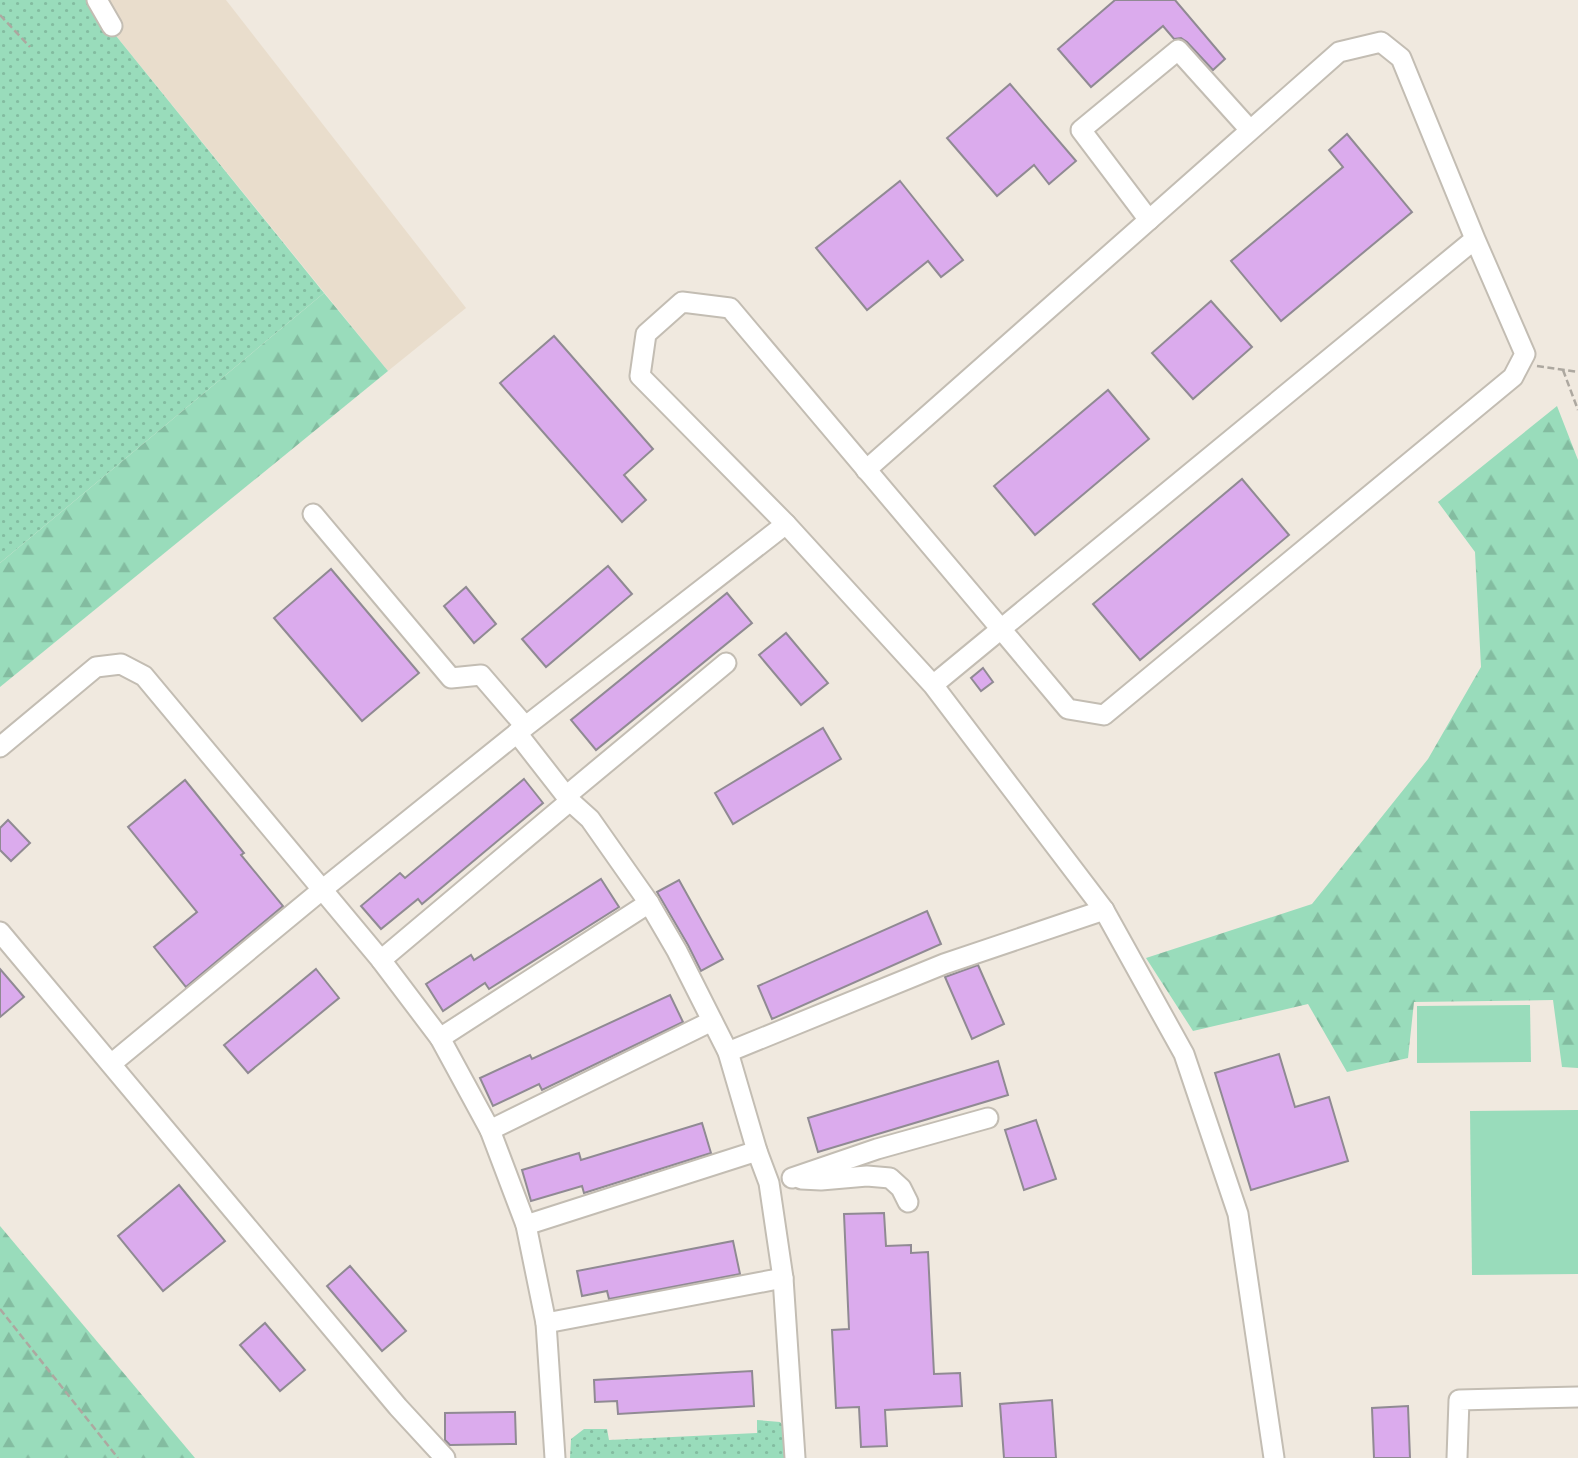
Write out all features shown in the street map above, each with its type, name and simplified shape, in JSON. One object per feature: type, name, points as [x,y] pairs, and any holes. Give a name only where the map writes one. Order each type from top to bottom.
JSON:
[{"type":"street","points":[[97,0],[112,26]]},
{"type":"street","points":[[866,470],[1339,52],[1381,43],[1401,58],[1525,354],[1513,377],[1104,715],[1068,709],[866,470],[730,308],[682,302],[646,334],[640,376],[786,524],[933,685],[1104,910],[1184,1054],[1238,1214],[1274,1458]]},
{"type":"street","points":[[1149,220],[1081,130],[1178,50],[1250,130]]},
{"type":"street","points":[[933,685],[1475,239]]},
{"type":"street","points":[[313,514],[451,678],[481,675],[568,798],[590,819],[649,903],[677,951],[728,1052],[757,1152],[769,1182],[783,1278],[795,1458]]},
{"type":"street","points":[[111,1064],[521,729],[786,524]]},
{"type":"street","points":[[381,960],[726,663]]},
{"type":"street","points":[[0,747],[96,667],[121,664],[145,676],[381,960],[440,1038],[490,1130],[526,1225],[547,1323],[555,1458]]},
{"type":"street","points":[[440,1038],[649,903]]},
{"type":"street","points":[[728,1052],[944,964],[1104,910]]},
{"type":"street","points":[[0,932],[389,1396],[445,1458]]},
{"type":"street","points":[[490,1130],[712,1021]]},
{"type":"street","points":[[769,1182],[792,1178],[877,1149],[988,1118]]},
{"type":"street","points":[[526,1225],[757,1152]]},
{"type":"street","points":[[792,1178],[890,1178],[901,1188],[908,1202]]},
{"type":"street","points":[[547,1323],[783,1278]]},
{"type":"street","points":[[1457,1458],[1459,1400],[1578,1397]]},
{"type":"path","points":[[0,15],[30,47]]},
{"type":"path","points":[[1520,363],[1578,372]]},
{"type":"path","points":[[1563,370],[1578,410]]},
{"type":"path","points":[[0,1309],[118,1458]]},
{"type":"shaded area","points":[[87,0],[226,0],[466,308],[388,371]]},
{"type":"green space","points":[[0,0],[87,0],[324,293],[0,563]]},
{"type":"green space","points":[[324,293],[388,371],[0,687],[0,563]]},
{"type":"green space","points":[[1557,406],[1578,460],[1578,1068],[1562,1067],[1553,1000],[1414,1002],[1408,1058],[1347,1072],[1308,1004],[1193,1031],[1146,958],[1312,904],[1428,759],[1481,667],[1475,552],[1438,502]]},
{"type":"green space","points":[[1530,1005],[1531,1062],[1417,1063],[1417,1006]]},
{"type":"green space","points":[[1578,1110],[1578,1274],[1472,1275],[1470,1111]]},
{"type":"green space","points":[[0,1226],[195,1458],[0,1458]]},
{"type":"green space","points":[[757,1420],[780,1422],[790,1433],[790,1458],[570,1458],[571,1439],[584,1429],[607,1429],[609,1440],[757,1433]]},
{"type":"building","points":[[1115,0],[1175,0],[1225,59],[1213,70],[1187,42],[1181,38],[1174,39],[1163,26],[1091,87],[1058,49]]},
{"type":"building","points":[[1010,84],[1076,161],[1049,184],[1034,165],[997,196],[947,138]]},
{"type":"building","points":[[1347,134],[1412,212],[1281,321],[1231,261],[1343,167],[1329,150]]},
{"type":"building","points":[[900,181],[963,260],[941,277],[928,261],[867,310],[816,248]]},
{"type":"building","points":[[1211,301],[1252,347],[1193,399],[1152,353]]},
{"type":"building","points":[[554,336],[653,449],[624,475],[646,500],[622,522],[500,383]]},
{"type":"building","points":[[1108,390],[1149,439],[1035,535],[994,486]]},
{"type":"building","points":[[1242,479],[1289,535],[1140,660],[1093,604]]},
{"type":"building","points":[[608,566],[632,594],[546,667],[522,639]]},
{"type":"building","points":[[331,569],[419,673],[362,721],[274,618]]},
{"type":"building","points":[[466,587],[496,624],[474,643],[444,606]]},
{"type":"building","points":[[727,593],[752,623],[596,750],[571,720]]},
{"type":"building","points":[[786,633],[828,683],[801,705],[759,655]]},
{"type":"building","points":[[983,668],[993,682],[981,691],[971,678]]},
{"type":"building","points":[[823,728],[841,759],[733,824],[715,793]]},
{"type":"building","points":[[524,779],[543,803],[422,904],[418,899],[381,929],[361,906],[400,873],[405,878]]},
{"type":"building","points":[[185,780],[283,906],[186,987],[154,947],[197,912],[128,827]]},
{"type":"building","points":[[8,820],[30,843],[11,861],[0,850],[0,828]]},
{"type":"building","points":[[601,879],[619,907],[489,989],[485,983],[443,1011],[426,984],[471,955],[474,960]]},
{"type":"building","points":[[679,880],[723,959],[701,971],[657,892]]},
{"type":"building","points":[[927,911],[941,944],[772,1019],[758,986]]},
{"type":"building","points":[[978,965],[1004,1024],[972,1039],[945,977]]},
{"type":"building","points":[[0,969],[24,997],[0,1017]]},
{"type":"building","points":[[316,969],[339,998],[248,1073],[224,1045]]},
{"type":"building","points":[[670,995],[683,1022],[542,1090],[539,1084],[493,1106],[480,1078],[530,1055],[532,1059]]},
{"type":"building","points":[[1279,1054],[1295,1107],[1329,1097],[1348,1161],[1251,1190],[1215,1073]]},
{"type":"building","points":[[998,1061],[1008,1095],[818,1152],[808,1118]]},
{"type":"building","points":[[1036,1120],[1056,1179],[1024,1190],[1005,1130]]},
{"type":"building","points":[[702,1123],[711,1153],[584,1193],[582,1186],[531,1201],[522,1170],[579,1153],[581,1160]]},
{"type":"building","points":[[179,1185],[225,1241],[163,1291],[118,1236]]},
{"type":"building","points":[[884,1213],[886,1246],[911,1245],[911,1253],[928,1252],[934,1374],[960,1373],[962,1406],[885,1410],[887,1446],[861,1447],[859,1407],[836,1408],[832,1330],[849,1329],[844,1214]]},
{"type":"building","points":[[733,1241],[740,1274],[609,1299],[607,1291],[582,1296],[577,1271]]},
{"type":"building","points":[[350,1266],[406,1331],[382,1351],[327,1286]]},
{"type":"building","points":[[265,1323],[305,1370],[280,1391],[240,1345]]},
{"type":"building","points":[[752,1371],[754,1406],[618,1414],[617,1401],[595,1402],[594,1380]]},
{"type":"building","points":[[1052,1400],[1056,1458],[1004,1458],[1000,1404]]},
{"type":"building","points":[[1408,1406],[1410,1458],[1374,1458],[1372,1408]]},
{"type":"building","points":[[515,1412],[516,1444],[450,1445],[445,1440],[445,1413]]}]
